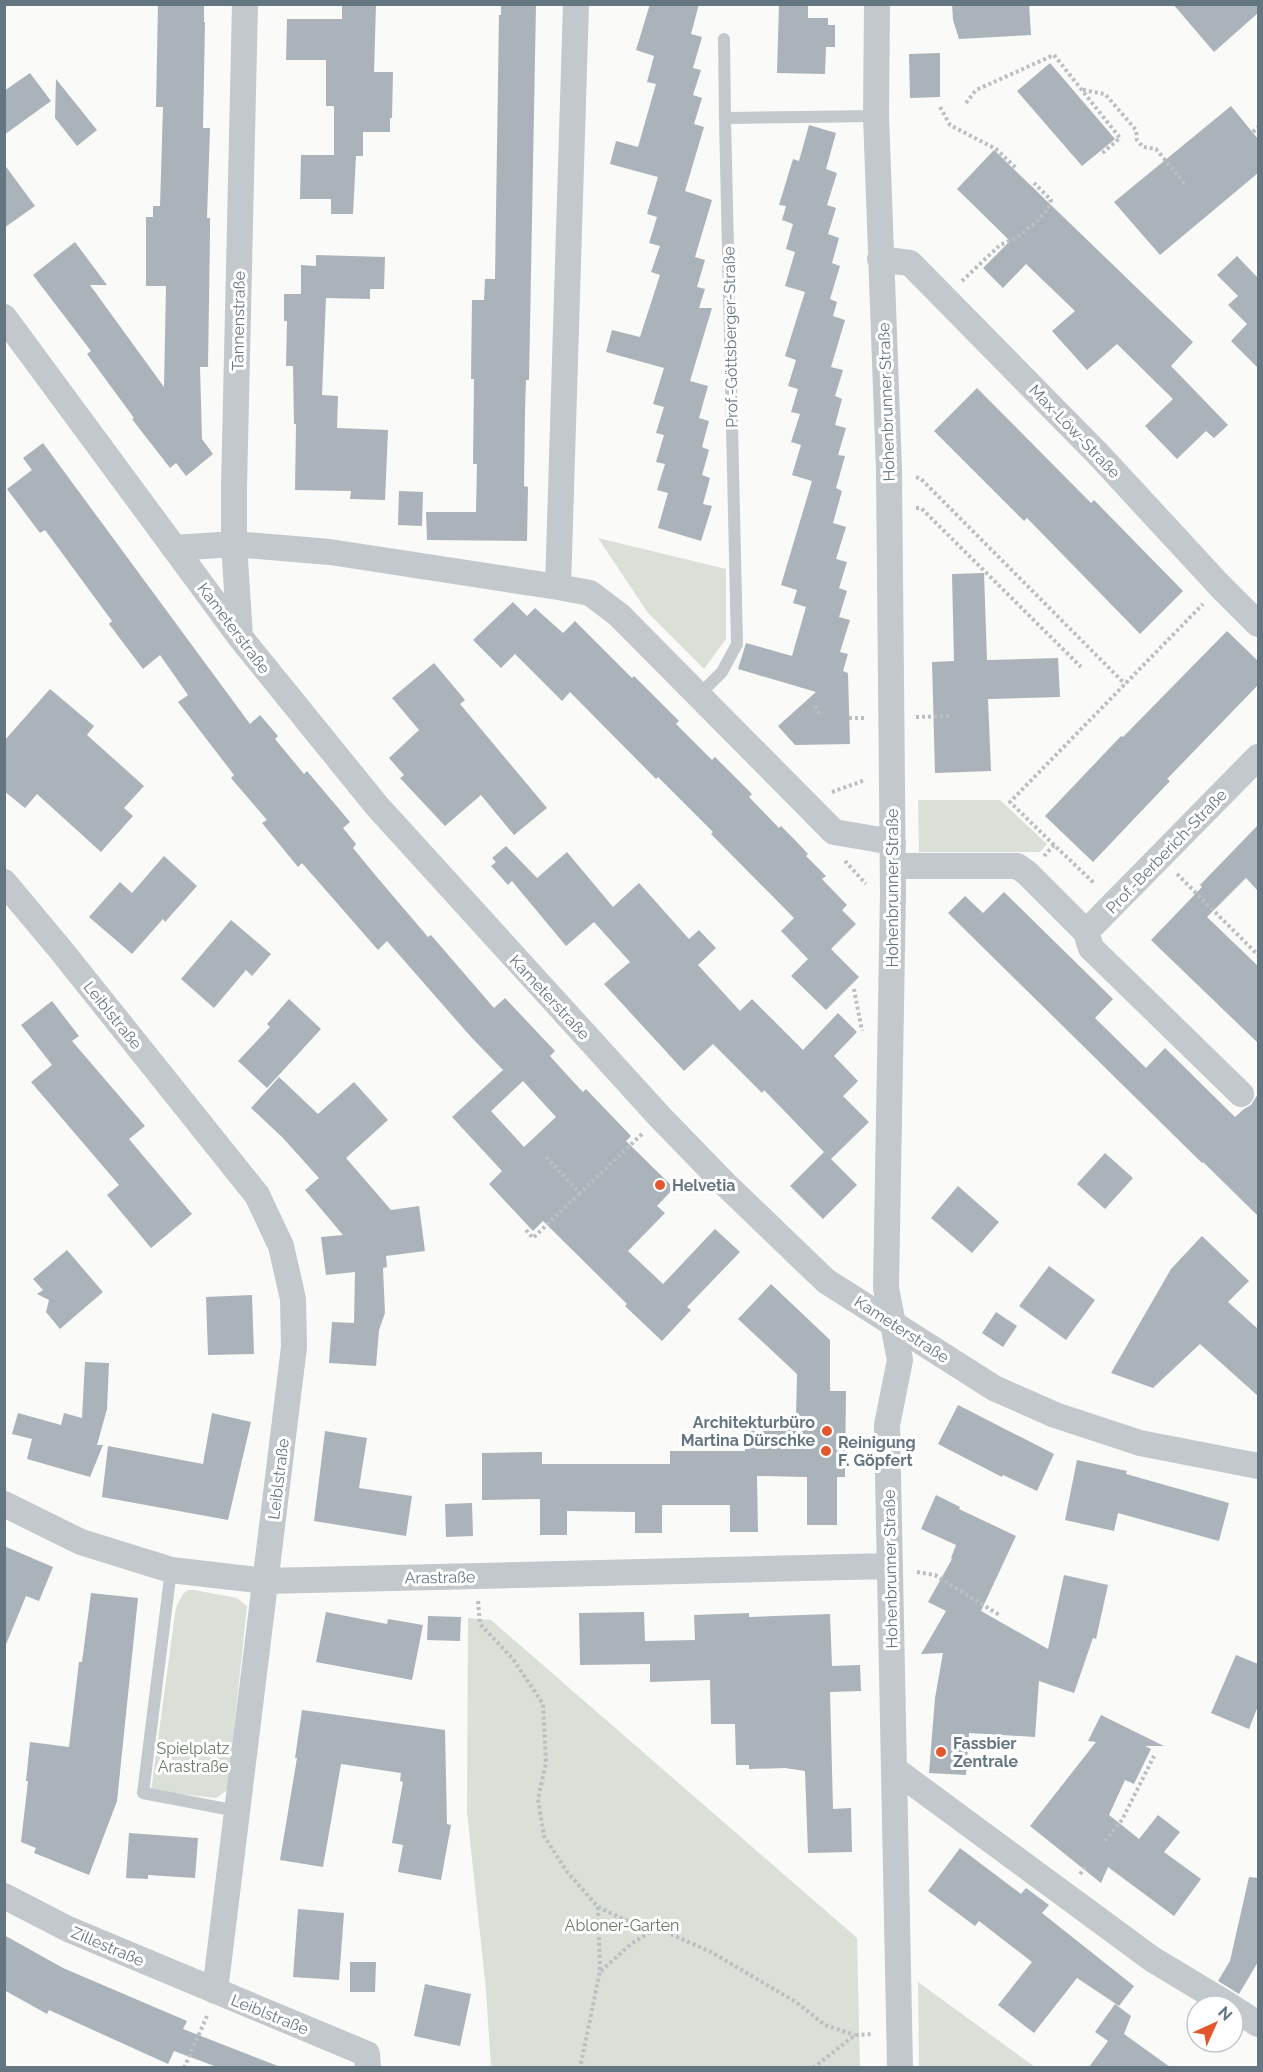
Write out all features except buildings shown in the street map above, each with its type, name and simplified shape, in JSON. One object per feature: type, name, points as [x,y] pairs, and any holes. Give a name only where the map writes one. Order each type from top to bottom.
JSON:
[{"type":"street","name":"Tannenstraße","points":[[240,637],[234,544],[245,4]]},
{"type":"street","points":[[558,587],[576,4]]},
{"type":"street","name":"Hohenbrunner Straße","points":[[877,4],[876,116],[889,470],[893,854],[886,1288],[900,1360],[887,1425],[900,2067]]},
{"type":"street","name":"Max-Löw-Straße","points":[[880,259],[910,263],[1098,454],[1258,624]]},
{"type":"street","name":"Kameterstraße","points":[[4,317],[240,637],[384,814],[660,1117],[724,1183],[826,1281],[994,1388],[1055,1415],[1140,1443],[1258,1466]]},
{"type":"street","points":[[174,548],[234,544],[330,552],[590,593],[619,615],[834,832],[893,854],[1017,866],[1027,873],[1086,932],[1091,948],[1241,1094]]},
{"type":"street","name":"Prof.-Berberich-Straße","points":[[1086,932],[1160,857],[1254,770]]},
{"type":"street","name":"Leiblstraße","points":[[4,882],[257,1195],[281,1246],[293,1299],[294,1347],[215,1991],[367,2054],[368,2067]]},
{"type":"street","name":"Arastraße","points":[[4,1504],[81,1542],[171,1570],[267,1581],[890,1566]]},
{"type":"street","points":[[894,1769],[1152,1959],[1210,1994]]},
{"type":"street","name":"Zillestraße","points":[[4,1896],[68,1929],[215,1991]]},
{"type":"street","points":[[1245,2016],[1258,2024]]},
{"type":"lane","name":"Prof.-Göttsberger-Straße","points":[[699,695],[722,672],[737,644],[724,39]]},
{"type":"lane","points":[[724,118],[876,116]]},
{"type":"lane","points":[[171,1570],[143,1793],[237,1811]]},
{"type":"path","points":[[966,103],[976,90],[1054,55],[1120,138],[1100,155]]},
{"type":"path","points":[[1082,90],[1105,93],[1136,130],[1137,140],[1143,147],[1156,150],[1185,184]]},
{"type":"path","points":[[940,107],[950,125],[996,148],[1016,168]]},
{"type":"path","points":[[1253,132],[1258,127]]},
{"type":"path","points":[[954,289],[1000,245],[1016,238],[1048,209],[1051,200],[1034,183]]},
{"type":"path","points":[[889,470],[921,479],[1125,684]]},
{"type":"path","points":[[934,521],[1081,667]]},
{"type":"path","points":[[1115,903],[1010,802],[1220,586]]},
{"type":"path","points":[[815,706],[821,717]]},
{"type":"path","points":[[891,717],[952,716]]},
{"type":"path","points":[[809,807],[822,795],[872,778],[892,775]]},
{"type":"path","points":[[834,832],[846,863],[871,891],[893,892]]},
{"type":"path","points":[[1027,873],[1054,845]]},
{"type":"path","points":[[1160,857],[1258,955]]},
{"type":"path","points":[[854,989],[862,1032]]},
{"type":"path","points":[[526,1230],[533,1238],[638,1138]]},
{"type":"path","points":[[546,1157],[580,1193]]},
{"type":"path","points":[[890,1566],[935,1575],[1001,1616]]},
{"type":"path","points":[[475,1576],[480,1624],[513,1659],[543,1704],[546,1763],[538,1799],[544,1836],[568,1873],[598,1907],[625,1920],[657,1928],[711,1952],[796,2002],[825,2025],[855,2035],[864,2035]]},
{"type":"path","points":[[1105,1841],[1122,1820],[1154,1756]]},
{"type":"path","points":[[580,2067],[600,1971],[598,1907]]},
{"type":"path","points":[[600,1971],[631,1944],[657,1928]]},
{"type":"path","points":[[184,2067],[204,2024],[215,1991]]},
{"type":"path","points":[[813,2067],[855,2035]]},
{"type":"green space","points":[[598,538],[726,569],[726,639],[704,669],[648,613]]},
{"type":"green space","points":[[918,800],[1000,800],[1047,844],[1040,852],[919,852]]},
{"type":"green space","name":"Spielplatz Arastraße","points":[[188,1590],[237,1598],[247,1606],[228,1785],[226,1791],[216,1798],[151,1791],[176,1607]]},
{"type":"green space","name":"Abloner-Garten","points":[[468,1618],[491,1620],[857,1938],[860,2067],[491,2067],[486,1990],[467,1812]]},
{"type":"green space","points":[[918,1982],[1035,2067],[919,2067]]},
{"type":"place","name":"Helvetia","points":[[660,1185]]},
{"type":"place","name":"Architekturbüro Martina Dürschke","points":[[827,1431]]},
{"type":"place","name":"Reinigung F. Göpfert","points":[[826,1451]]},
{"type":"place","name":"Fassbier Zentrale","points":[[941,1752]]}]
